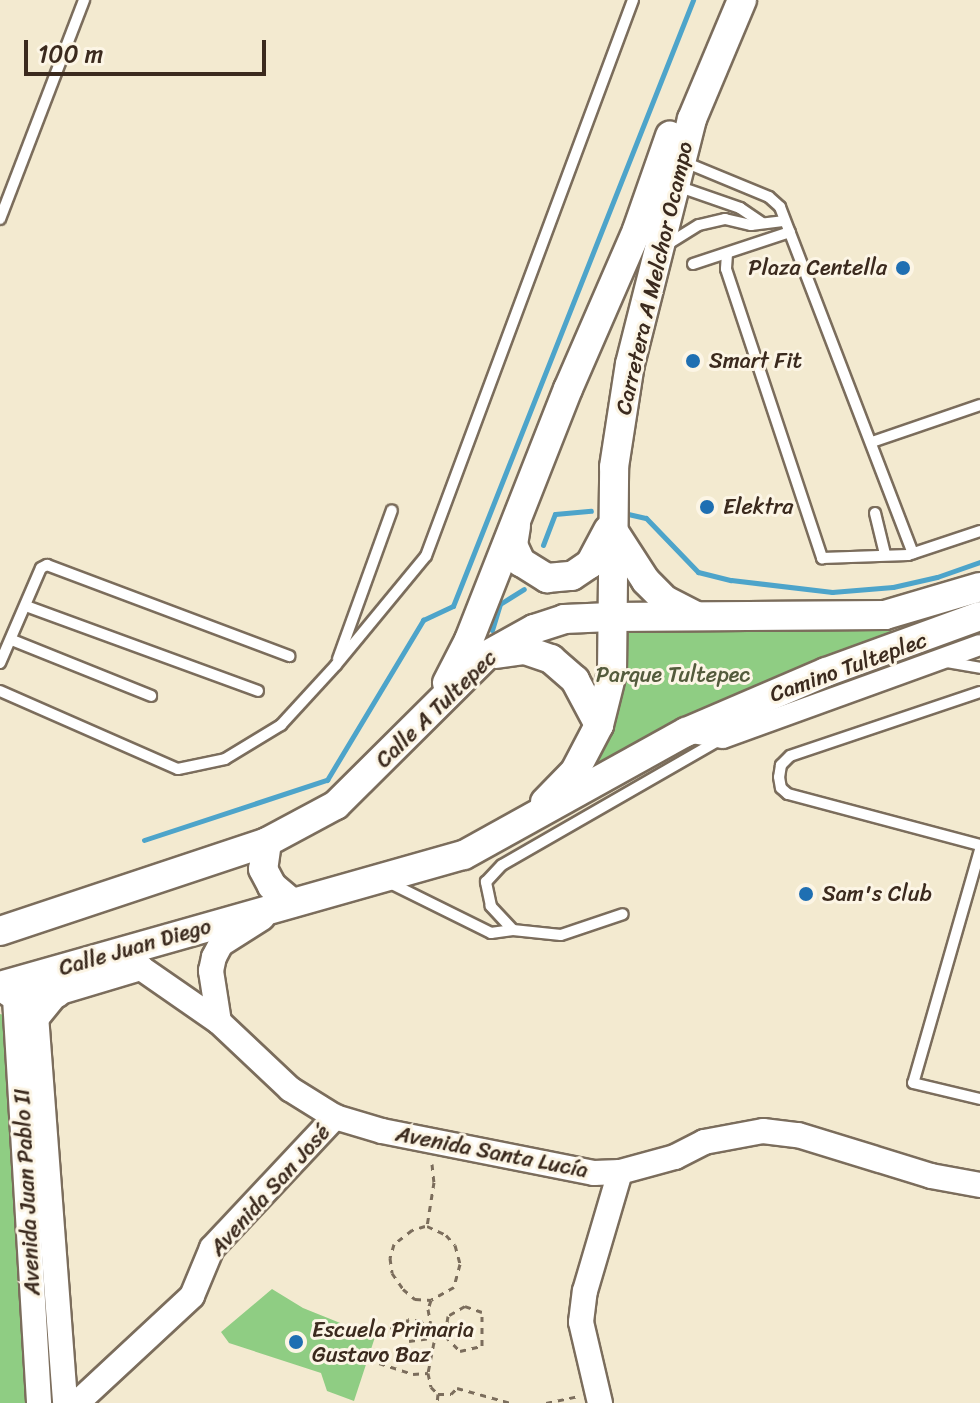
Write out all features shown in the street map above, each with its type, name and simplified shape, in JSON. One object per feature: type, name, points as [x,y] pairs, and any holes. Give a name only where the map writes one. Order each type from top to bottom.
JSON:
[{"type":"main road","name":"Carretera A Melchor Ocampo","points":[[435,704],[469,640],[568,389],[637,230],[677,114],[723,0]]},
{"type":"main road","name":"Carretera A Melchor Ocampo","points":[[522,825],[575,771],[599,725],[612,673],[611,526],[614,467],[630,364],[692,119],[742,0]]},
{"type":"main road","points":[[518,516],[513,545],[521,562],[547,578],[572,576],[590,564],[611,526],[646,581],[665,600],[702,618]]},
{"type":"main road","name":"Calle A Tultepec","points":[[0,931],[267,842],[336,805],[487,655],[534,629],[564,619],[611,617],[885,615],[976,587]]},
{"type":"main road","points":[[267,842],[263,869],[282,905],[383,880],[464,855],[686,732],[826,672],[980,616]]},
{"type":"main road","points":[[487,655],[525,650],[551,659],[575,680],[599,725]]},
{"type":"main road","name":"Calle Juan Diego","points":[[25,992],[282,905]]},
{"type":"street","name":"Camino Tulteplec","points":[[686,732],[723,738],[980,645]]},
{"type":"street","points":[[219,1022],[211,971],[214,957],[221,944],[282,905]]},
{"type":"street","name":"Avenida Santa Lucía","points":[[25,992],[141,968],[219,1022],[290,1089],[335,1117],[394,1134],[594,1173],[620,1172],[675,1157],[704,1142],[763,1131],[798,1135],[931,1176],[980,1185]]},
{"type":"street","points":[[25,992],[65,1403]]},
{"type":"street","name":"Avenida Juan Pablo II","points":[[25,992],[39,1403]]},
{"type":"street","name":"Avenida San José","points":[[77,1403],[192,1296],[212,1248],[335,1117]]},
{"type":"street","points":[[592,1398],[581,1322],[585,1291],[620,1172]]},
{"type":"lane","points":[[0,219],[84,0]]},
{"type":"lane","points":[[0,691],[178,769],[225,759],[281,725],[336,665],[426,556],[633,0]]},
{"type":"lane","points":[[677,173],[762,223]]},
{"type":"lane","points":[[677,173],[769,197],[780,207],[833,352],[872,442],[913,553]]},
{"type":"lane","points":[[725,203],[725,219]]},
{"type":"lane","points":[[657,253],[699,225],[725,219],[762,223],[785,221]]},
{"type":"lane","points":[[693,264],[790,232]]},
{"type":"lane","points":[[727,254],[726,269],[822,558],[913,553],[980,531]]},
{"type":"lane","points":[[872,442],[980,405]]},
{"type":"lane","points":[[336,665],[392,510]]},
{"type":"lane","points":[[875,513],[885,554]]},
{"type":"lane","points":[[0,663],[41,568],[47,565],[289,656]]},
{"type":"lane","points":[[26,606],[258,691]]},
{"type":"lane","points":[[12,640],[151,696]]},
{"type":"lane","points":[[937,660],[980,668]]},
{"type":"lane","points":[[980,692],[790,756],[781,765],[779,777],[781,788],[788,794],[980,847],[913,1083],[980,1099]]},
{"type":"lane","points":[[513,930],[491,906],[486,882],[502,865],[723,738]]},
{"type":"lane","points":[[383,880],[491,933],[513,930],[561,935],[623,914]]},
{"type":"path","points":[[427,1226],[434,1182],[432,1164]]},
{"type":"path","points":[[427,1226],[446,1235],[455,1245],[460,1264],[454,1287],[431,1300],[415,1299],[403,1289],[392,1273],[390,1258],[394,1244],[412,1230],[427,1226]]},
{"type":"path","points":[[431,1300],[428,1309],[433,1336],[428,1373],[431,1387],[438,1394],[451,1394],[457,1388],[511,1403]]},
{"type":"path","points":[[390,1327],[404,1333],[409,1341],[445,1336],[460,1351],[482,1346],[485,1331],[482,1312],[465,1306],[448,1316],[445,1336]]},
{"type":"path","points":[[404,1333],[408,1319],[421,1321],[433,1336]]},
{"type":"path","points":[[379,1363],[413,1374],[428,1373]]},
{"type":"path","points":[[437,1403],[438,1394]]},
{"type":"path","points":[[546,1403],[592,1398]]},
{"type":"green space","name":"Parque Tultepec","points":[[885,615],[898,646],[524,823],[575,771],[612,619]]},
{"type":"green space","points":[[0,1014],[4,1015],[6,1037],[26,1403],[0,1403]]},
{"type":"green space","points":[[272,1289],[303,1308],[375,1337],[354,1401],[327,1391],[321,1373],[229,1343],[221,1332]]},
{"type":"waterway","points":[[144,840],[327,780],[423,620],[453,606],[693,0]]},
{"type":"waterway","points":[[543,545],[555,514],[591,511]]},
{"type":"waterway","points":[[628,514],[646,518],[698,572],[731,580],[832,592],[893,587],[937,577],[980,562]]},
{"type":"waterway","points":[[492,630],[500,604],[524,589]]},
{"type":"place","name":"Plaza Centella","points":[[903,268]]},
{"type":"place","name":"Smart Fit","points":[[693,361]]},
{"type":"place","name":"Elektra","points":[[707,507]]},
{"type":"place","name":"Sam's Club","points":[[806,894]]},
{"type":"place","name":"Escuela Primaria Gustavo Baz","points":[[296,1342]]}]
